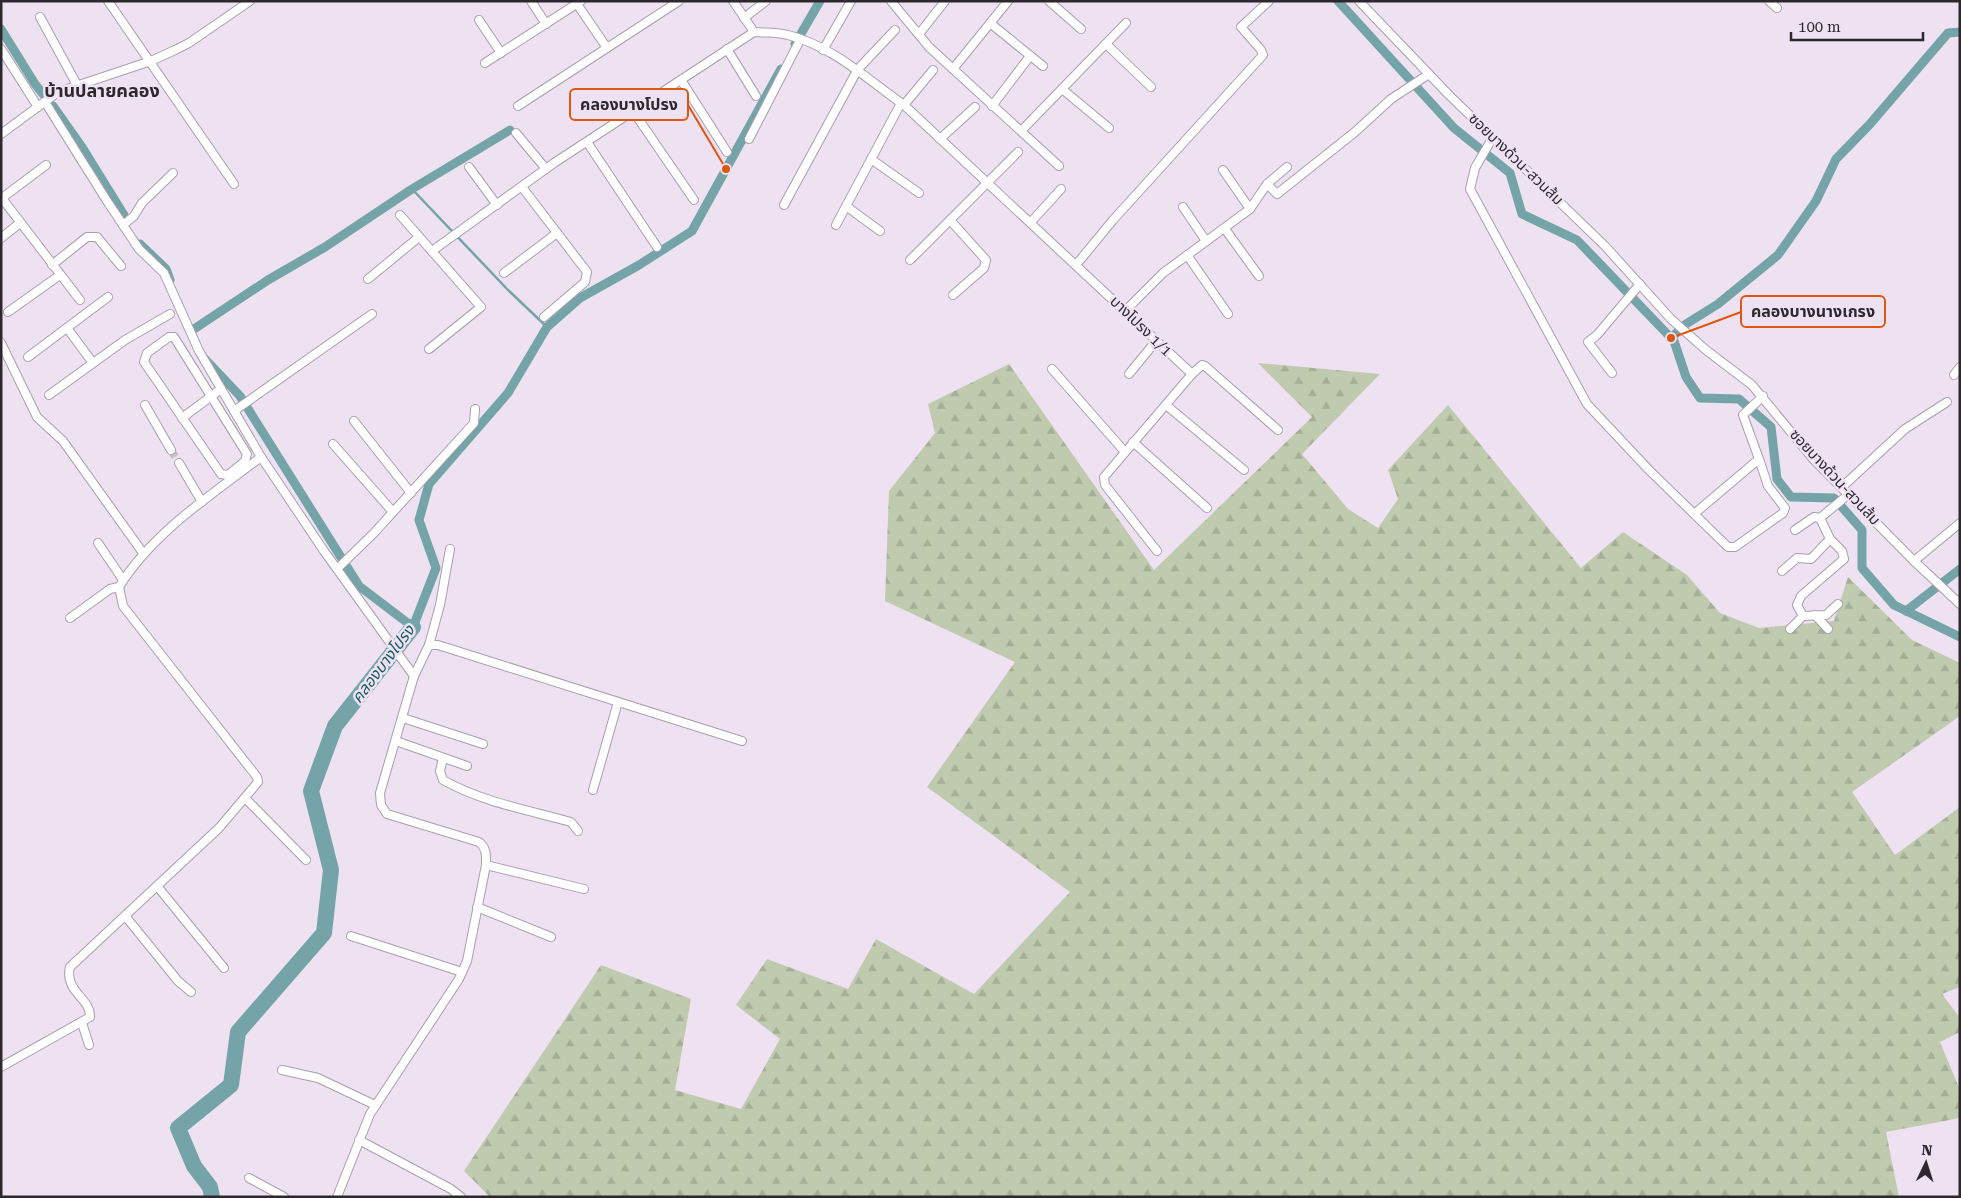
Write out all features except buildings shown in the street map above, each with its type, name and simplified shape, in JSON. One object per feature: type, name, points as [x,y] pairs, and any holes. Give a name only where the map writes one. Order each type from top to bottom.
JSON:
[{"type":"street","points":[[108,1],[234,184]]},
{"type":"street","points":[[1,134],[58,92],[151,61],[190,43],[250,1]]},
{"type":"street","points":[[531,1],[546,24]]},
{"type":"street","points":[[518,106],[679,1]]},
{"type":"street","points":[[432,251],[546,169],[754,32],[733,1]]},
{"type":"street","points":[[744,18],[766,1]]},
{"type":"street","points":[[824,50],[851,1]]},
{"type":"street","points":[[891,1],[919,34],[953,69],[1059,166]]},
{"type":"street","points":[[919,34],[945,1]]},
{"type":"street","points":[[953,69],[1008,1]]},
{"type":"street","points":[[1049,1],[1081,29]]},
{"type":"street","points":[[1076,265],[1113,220],[1263,55],[1261,50],[1241,28],[1269,1]]},
{"type":"street","name":"ซอยบางด้วน-สวนส้ม","points":[[1359,1],[1638,287],[1686,333],[1752,385],[1814,460],[1842,487],[1846,497],[1957,601]]},
{"type":"street","points":[[1769,1],[1777,8]]},
{"type":"street","points":[[485,63],[579,2],[607,48]]},
{"type":"street","points":[[40,17],[77,85]]},
{"type":"street","points":[[479,20],[501,52]]},
{"type":"street","points":[[990,23],[1042,66]]},
{"type":"street","points":[[1021,131],[1126,23]]},
{"type":"street","points":[[784,206],[858,69],[895,30]]},
{"type":"street","name":"บางโปรง 1/1","points":[[754,32],[781,34],[799,39],[824,50],[858,69],[903,104],[1191,373]]},
{"type":"street","points":[[749,139],[799,39]]},
{"type":"street","points":[[1106,44],[1151,87]]},
{"type":"street","points":[[1,48],[38,107]]},
{"type":"street","points":[[727,50],[756,96]]},
{"type":"street","points":[[992,106],[1030,56]]},
{"type":"street","points":[[836,225],[903,104],[933,70]]},
{"type":"street","points":[[1267,184],[1277,194],[1408,87],[1429,74]]},
{"type":"street","points":[[680,80],[727,152]]},
{"type":"street","points":[[1062,89],[1109,128]]},
{"type":"street","points":[[45,102],[139,249],[164,273],[175,310],[261,457],[324,551],[340,566],[391,645],[414,676]]},
{"type":"street","points":[[940,139],[975,107]]},
{"type":"street","points":[[633,111],[694,200]]},
{"type":"street","points":[[516,133],[546,169]]},
{"type":"street","points":[[1492,139],[1471,178],[1470,189],[1587,404],[1694,514],[1731,548],[1783,513],[1785,508],[1768,486],[1743,417],[1744,413],[1761,398]]},
{"type":"street","points":[[587,142],[657,247]]},
{"type":"street","points":[[910,260],[1018,152]]},
{"type":"street","points":[[871,159],[918,193]]},
{"type":"street","points":[[46,165],[2,198],[80,300]]},
{"type":"street","points":[[469,167],[497,205]]},
{"type":"street","points":[[1125,311],[1154,280],[1250,209],[1267,184],[1287,167]]},
{"type":"street","points":[[1223,170],[1250,209]]},
{"type":"street","points":[[123,225],[134,216],[142,203],[173,173]]},
{"type":"street","points":[[522,187],[586,269],[587,276],[585,282],[544,317]]},
{"type":"street","points":[[1031,222],[1061,189]]},
{"type":"street","points":[[846,206],[880,231]]},
{"type":"street","points":[[1183,207],[1206,241]]},
{"type":"street","points":[[400,215],[481,307],[429,349]]},
{"type":"street","points":[[950,220],[986,260],[984,268],[953,295]]},
{"type":"street","points":[[1,238],[20,223]]},
{"type":"street","points":[[1225,229],[1259,276]]},
{"type":"street","points":[[504,273],[557,233]]},
{"type":"street","points":[[52,265],[86,237],[92,236],[97,237],[121,266]]},
{"type":"street","points":[[368,279],[420,237]]},
{"type":"street","points":[[1188,255],[1228,314]]},
{"type":"street","points":[[8,312],[60,275]]},
{"type":"street","points":[[1612,373],[1588,342],[1602,329],[1622,303],[1638,287]]},
{"type":"street","points":[[28,357],[108,296]]},
{"type":"street","points":[[49,395],[125,340],[175,310]]},
{"type":"street","points":[[234,411],[372,314]]},
{"type":"street","points":[[67,328],[93,363]]},
{"type":"street","points":[[174,336],[211,397],[247,454],[245,461],[228,475],[221,474],[144,362],[147,353],[169,337],[174,336]]},
{"type":"street","points":[[1129,374],[1156,341]]},
{"type":"street","points":[[1,343],[37,417],[63,441],[143,553]]},
{"type":"street","points":[[1157,551],[1104,481],[1104,477],[1191,373],[1202,365],[1206,366],[1278,430]]},
{"type":"street","points":[[1954,375],[1960,368]]},
{"type":"street","points":[[1052,369],[1125,452]]},
{"type":"street","points":[[182,418],[221,389]]},
{"type":"street","points":[[1842,487],[1906,429],[1947,402]]},
{"type":"street","points":[[145,405],[171,450]]},
{"type":"street","points":[[1166,405],[1244,470]]},
{"type":"street","points":[[340,566],[350,558],[411,493],[474,422],[475,409]]},
{"type":"street","points":[[354,421],[411,493]]},
{"type":"street","points":[[1133,442],[1207,508]]},
{"type":"street","points":[[334,444],[393,512]]},
{"type":"street","points":[[70,618],[110,588],[121,584],[143,553],[202,502],[261,457]]},
{"type":"street","points":[[1694,514],[1759,458]]},
{"type":"street","points":[[178,463],[202,502]]},
{"type":"street","points":[[1795,530],[1814,517],[1820,518],[1831,512],[1846,497]]},
{"type":"street","points":[[1803,616],[1797,605],[1801,596],[1844,559],[1842,551],[1830,539],[1820,518]]},
{"type":"street","points":[[1914,561],[1960,523]]},
{"type":"street","points":[[1782,571],[1796,558],[1811,559],[1830,539]]},
{"type":"street","points":[[1,1066],[90,1017],[90,1013],[69,982],[70,968],[184,862],[255,788],[257,777],[124,606],[121,584],[98,543]]},
{"type":"street","points":[[337,1197],[370,1114],[462,972],[467,961],[486,865],[484,846],[479,842],[387,814],[381,806],[380,793],[404,718],[414,676],[429,644],[440,605],[450,548]]},
{"type":"street","points":[[1790,629],[1803,616],[1826,615],[1838,604]]},
{"type":"street","points":[[1816,615],[1828,629]]},
{"type":"street","points":[[429,644],[438,645],[742,741]]},
{"type":"street","points":[[593,790],[618,702]]},
{"type":"street","points":[[404,718],[483,744]]},
{"type":"street","points":[[396,741],[467,766]]},
{"type":"street","points":[[443,758],[440,771],[443,780],[458,788],[530,813],[571,822],[578,831]]},
{"type":"street","points":[[246,798],[306,860]]},
{"type":"street","points":[[486,865],[584,889]]},
{"type":"street","points":[[157,886],[224,968]]},
{"type":"street","points":[[477,907],[551,937]]},
{"type":"street","points":[[126,917],[178,981],[191,992]]},
{"type":"street","points":[[351,936],[462,972]]},
{"type":"street","points":[[82,1023],[89,1045]]},
{"type":"street","points":[[282,1070],[318,1078],[375,1105]]},
{"type":"street","points":[[359,1140],[451,1189],[461,1197]]},
{"type":"street","points":[[249,1178],[284,1197]]},
{"type":"green space","points":[[1258,363],[1380,374],[1302,454],[1348,509],[1378,528],[1398,499],[1388,470],[1448,405],[1581,568],[1623,532],[1687,575],[1720,613],[1759,628],[1834,621],[1848,577],[1912,640],[1960,663],[1960,716],[1852,792],[1895,855],[1960,807],[1960,987],[1942,994],[1960,1018],[1960,1032],[1940,1042],[1960,1090],[1960,1118],[1886,1132],[1899,1197],[490,1197],[464,1171],[601,965],[691,999],[675,1090],[741,1109],[780,1039],[736,1005],[767,959],[848,989],[876,939],[974,994],[1070,892],[927,787],[1015,662],[885,601],[889,491],[935,433],[928,404],[1009,364],[1154,570],[1312,417]]},
{"type":"waterway","name":"คลองบางโปรง","points":[[795,44],[820,1]]},
{"type":"waterway","points":[[1338,1],[1454,128],[1510,173],[1522,214],[1577,240],[1674,341],[1686,377],[1700,398],[1739,399],[1771,427],[1777,479],[1791,497],[1834,498],[1862,530],[1862,568],[1894,605],[1960,637]]},
{"type":"waterway","points":[[1,29],[43,94]]},
{"type":"waterway","points":[[1671,338],[1686,324],[1718,304],[1778,255],[1816,201],[1836,159],[1870,124],[1948,33],[1960,32]]},
{"type":"waterway","name":"คลองบางโปรง","points":[[204,358],[240,396],[359,586],[413,627],[436,568],[419,520],[429,484],[508,393],[547,327],[580,298],[639,265],[692,231],[781,69]]},
{"type":"waterway","points":[[53,106],[82,147],[124,215]]},
{"type":"waterway","points":[[191,331],[268,280],[325,247],[412,189],[510,130]]},
{"type":"waterway","points":[[412,189],[508,290],[547,327]]},
{"type":"waterway","points":[[140,244],[166,269],[170,280]]},
{"type":"waterway","points":[[1906,611],[1960,569]]},
{"type":"waterway","name":"คลองบางโปรง","points":[[212,1197],[210,1187],[194,1166],[178,1128],[231,1085],[238,1032],[324,933],[331,870],[311,791],[335,726],[413,627]]},
{"type":"tunnel","points":[[171,450],[179,463]]},
{"type":"place","name":"คลองบางโปรง","points":[[726,169]]},
{"type":"place","name":"คลองบางนางเกรง","points":[[1671,338]]},
{"type":"district","name":"บ้านปลายคลอง","points":[[102,90]]}]
